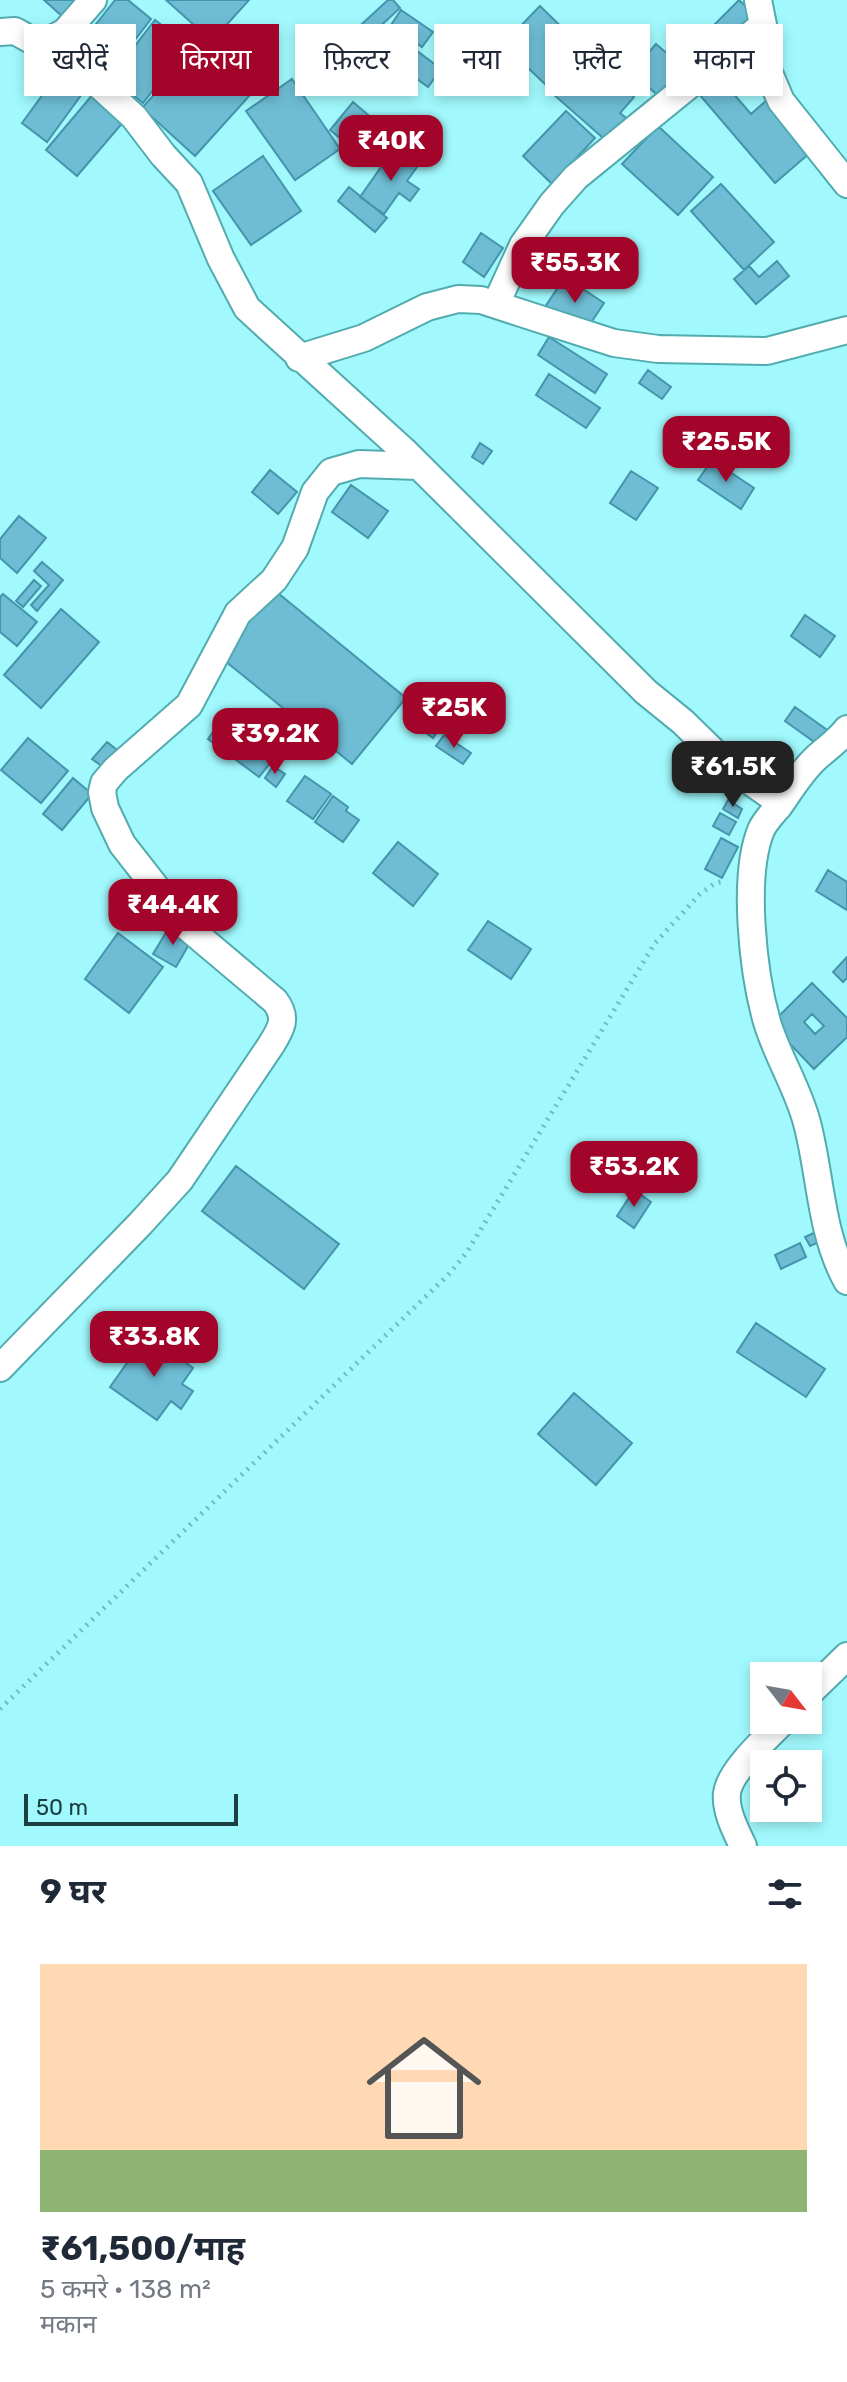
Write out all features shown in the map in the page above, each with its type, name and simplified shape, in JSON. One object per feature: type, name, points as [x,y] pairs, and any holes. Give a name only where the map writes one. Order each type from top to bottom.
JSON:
[{"type":"street","points":[[72,24],[93,0]]},
{"type":"street","points":[[760,12],[764,61],[781,101],[847,184]]},
{"type":"street","points":[[496,304],[523,245],[576,177],[760,12]]},
{"type":"street","points":[[0,32],[15,31],[24,36]]},
{"type":"street","points":[[111,96],[134,117],[189,183],[221,259],[247,308],[419,466],[646,692],[683,722],[727,765],[781,803]]},
{"type":"street","points":[[299,358],[364,338],[427,307],[458,299],[496,304],[614,343],[658,349],[767,351],[847,330]]},
{"type":"street","points":[[0,1368],[180,1180],[271,1045],[281,1029],[283,1018],[282,1010],[275,1001],[186,926],[122,844],[105,808],[104,783],[189,705],[238,613],[274,580],[295,548],[315,492],[331,472],[359,464],[419,466]]},
{"type":"street","points":[[847,729],[796,779],[762,828],[753,862],[752,928],[767,1022],[806,1118],[817,1162],[829,1238],[847,1281]]},
{"type":"street","points":[[822,1680],[847,1656]]},
{"type":"street","points":[[743,1846],[729,1812],[726,1796],[729,1784],[771,1734]]},
{"type":"path","points":[[0,1709],[450,1273],[475,1239],[655,943],[700,894],[715,883],[737,878],[753,862]]},
{"type":"building","points":[[44,0],[78,0],[63,17]]},
{"type":"building","points":[[115,0],[128,0],[151,19],[136,38],[136,24],[96,24]]},
{"type":"building","points":[[166,0],[249,0],[227,24],[193,24]]},
{"type":"building","points":[[388,0],[393,0],[400,8],[383,24],[362,24]]},
{"type":"building","points":[[739,0],[756,16],[748,24],[715,24]]},
{"type":"building","points":[[540,6],[558,24],[545,24],[545,84],[529,69],[529,24],[522,24]]},
{"type":"building","points":[[401,10],[433,32],[422,47],[418,44],[418,24],[392,24]]},
{"type":"building","points":[[155,20],[160,24],[152,24],[152,91],[143,103],[134,96],[136,45]]},
{"type":"building","points":[[656,44],[666,53],[666,88],[659,96],[650,89],[650,51]]},
{"type":"building","points":[[418,52],[434,64],[434,79],[428,87],[418,80]]},
{"type":"building","points":[[292,79],[295,96],[304,96],[340,149],[295,180],[246,111],[268,96],[279,96],[279,88]]},
{"type":"building","points":[[42,96],[81,96],[47,142],[22,123]]},
{"type":"building","points":[[91,96],[97,96],[125,120],[77,176],[46,150]]},
{"type":"building","points":[[153,96],[249,96],[195,156],[142,108]]},
{"type":"building","points":[[555,96],[634,97],[620,113],[630,121],[610,144]]},
{"type":"building","points":[[701,96],[735,96],[751,114],[767,100],[811,152],[775,183]]},
{"type":"building","points":[[353,102],[373,119],[350,146],[330,130]]},
{"type":"building","points":[[566,111],[595,138],[552,184],[523,156]]},
{"type":"building","points":[[658,126],[713,177],[678,215],[622,164]]},
{"type":"building","points":[[360,138],[376,150],[370,159],[353,148]]},
{"type":"building","points":[[393,150],[417,167],[407,181],[419,189],[410,201],[399,193],[384,214],[360,197]]},
{"type":"building","points":[[263,156],[301,211],[251,245],[213,191]]},
{"type":"building","points":[[721,184],[774,242],[744,270],[691,211]]},
{"type":"building","points":[[349,187],[387,218],[375,232],[338,201]]},
{"type":"building","points":[[481,233],[503,248],[484,277],[463,262]]},
{"type":"building","points":[[777,261],[789,276],[756,304],[734,279],[749,266],[759,277]]},
{"type":"building","points":[[565,277],[604,303],[585,332],[545,307]]},
{"type":"building","points":[[549,337],[607,374],[595,393],[538,355]]},
{"type":"building","points":[[648,370],[671,387],[662,399],[639,383]]},
{"type":"building","points":[[549,374],[600,408],[586,428],[536,395]]},
{"type":"building","points":[[480,443],[492,451],[483,464],[472,457]]},
{"type":"building","points":[[712,460],[754,488],[741,509],[698,480]]},
{"type":"building","points":[[270,470],[297,492],[278,514],[252,492]]},
{"type":"building","points":[[631,471],[658,488],[636,520],[610,503]]},
{"type":"building","points":[[351,485],[388,511],[368,538],[332,512]]},
{"type":"building","points":[[19,516],[46,538],[17,573],[0,558],[0,539]]},
{"type":"building","points":[[42,562],[63,580],[37,611],[31,605],[49,585],[34,571]]},
{"type":"building","points":[[34,580],[41,586],[23,607],[16,601]]},
{"type":"building","points":[[273,589],[406,698],[352,764],[219,656]]},
{"type":"building","points":[[3,594],[37,622],[17,646],[0,632],[0,597]]},
{"type":"building","points":[[61,609],[99,642],[41,708],[4,675]]},
{"type":"building","points":[[805,615],[835,636],[820,657],[791,636]]},
{"type":"building","points":[[795,707],[830,732],[820,746],[785,721]]},
{"type":"building","points":[[420,711],[442,725],[433,738],[412,723]]},
{"type":"building","points":[[223,718],[275,757],[259,777],[208,739]]},
{"type":"building","points":[[444,735],[471,753],[463,764],[436,746]]},
{"type":"building","points":[[28,738],[68,771],[41,803],[1,770]]},
{"type":"building","points":[[107,742],[121,753],[107,770],[92,759]]},
{"type":"building","points":[[273,766],[285,774],[276,787],[265,778]]},
{"type":"building","points":[[305,776],[331,794],[313,819],[287,801]]},
{"type":"building","points":[[73,778],[92,794],[62,830],[43,814]]},
{"type":"building","points":[[333,796],[359,820],[343,842],[315,822]]},
{"type":"building","points":[[728,800],[742,809],[738,818],[723,809]]},
{"type":"building","points":[[720,813],[736,822],[729,835],[713,826]]},
{"type":"building","points":[[721,838],[738,847],[722,878],[705,869]]},
{"type":"building","points":[[398,842],[438,874],[413,906],[373,873]]},
{"type":"building","points":[[828,870],[847,882],[847,910],[816,891]]},
{"type":"building","points":[[488,921],[531,949],[511,979],[468,950]]},
{"type":"building","points":[[170,926],[192,939],[176,967],[153,954]]},
{"type":"building","points":[[118,933],[163,967],[129,1013],[85,979]]},
{"type":"building","points":[[847,957],[847,978],[843,982],[833,972]]},
{"type":"building","points":[[812,983],[847,1018],[847,1037],[814,1069],[771,1024]],"holes":[[[812,1014],[824,1026],[815,1034],[804,1022]]]},
{"type":"building","points":[[236,1166],[339,1244],[304,1289],[202,1211]]},
{"type":"building","points":[[634,1190],[651,1202],[634,1228],[617,1216]]},
{"type":"building","points":[[822,1229],[826,1239],[810,1246],[805,1237]]},
{"type":"building","points":[[800,1243],[806,1257],[781,1269],[775,1255]]},
{"type":"building","points":[[756,1323],[825,1369],[806,1397],[737,1352]]},
{"type":"building","points":[[147,1335],[193,1368],[182,1384],[193,1391],[181,1409],[171,1401],[157,1420],[110,1387]]},
{"type":"building","points":[[574,1393],[632,1443],[596,1485],[538,1434]]}]
